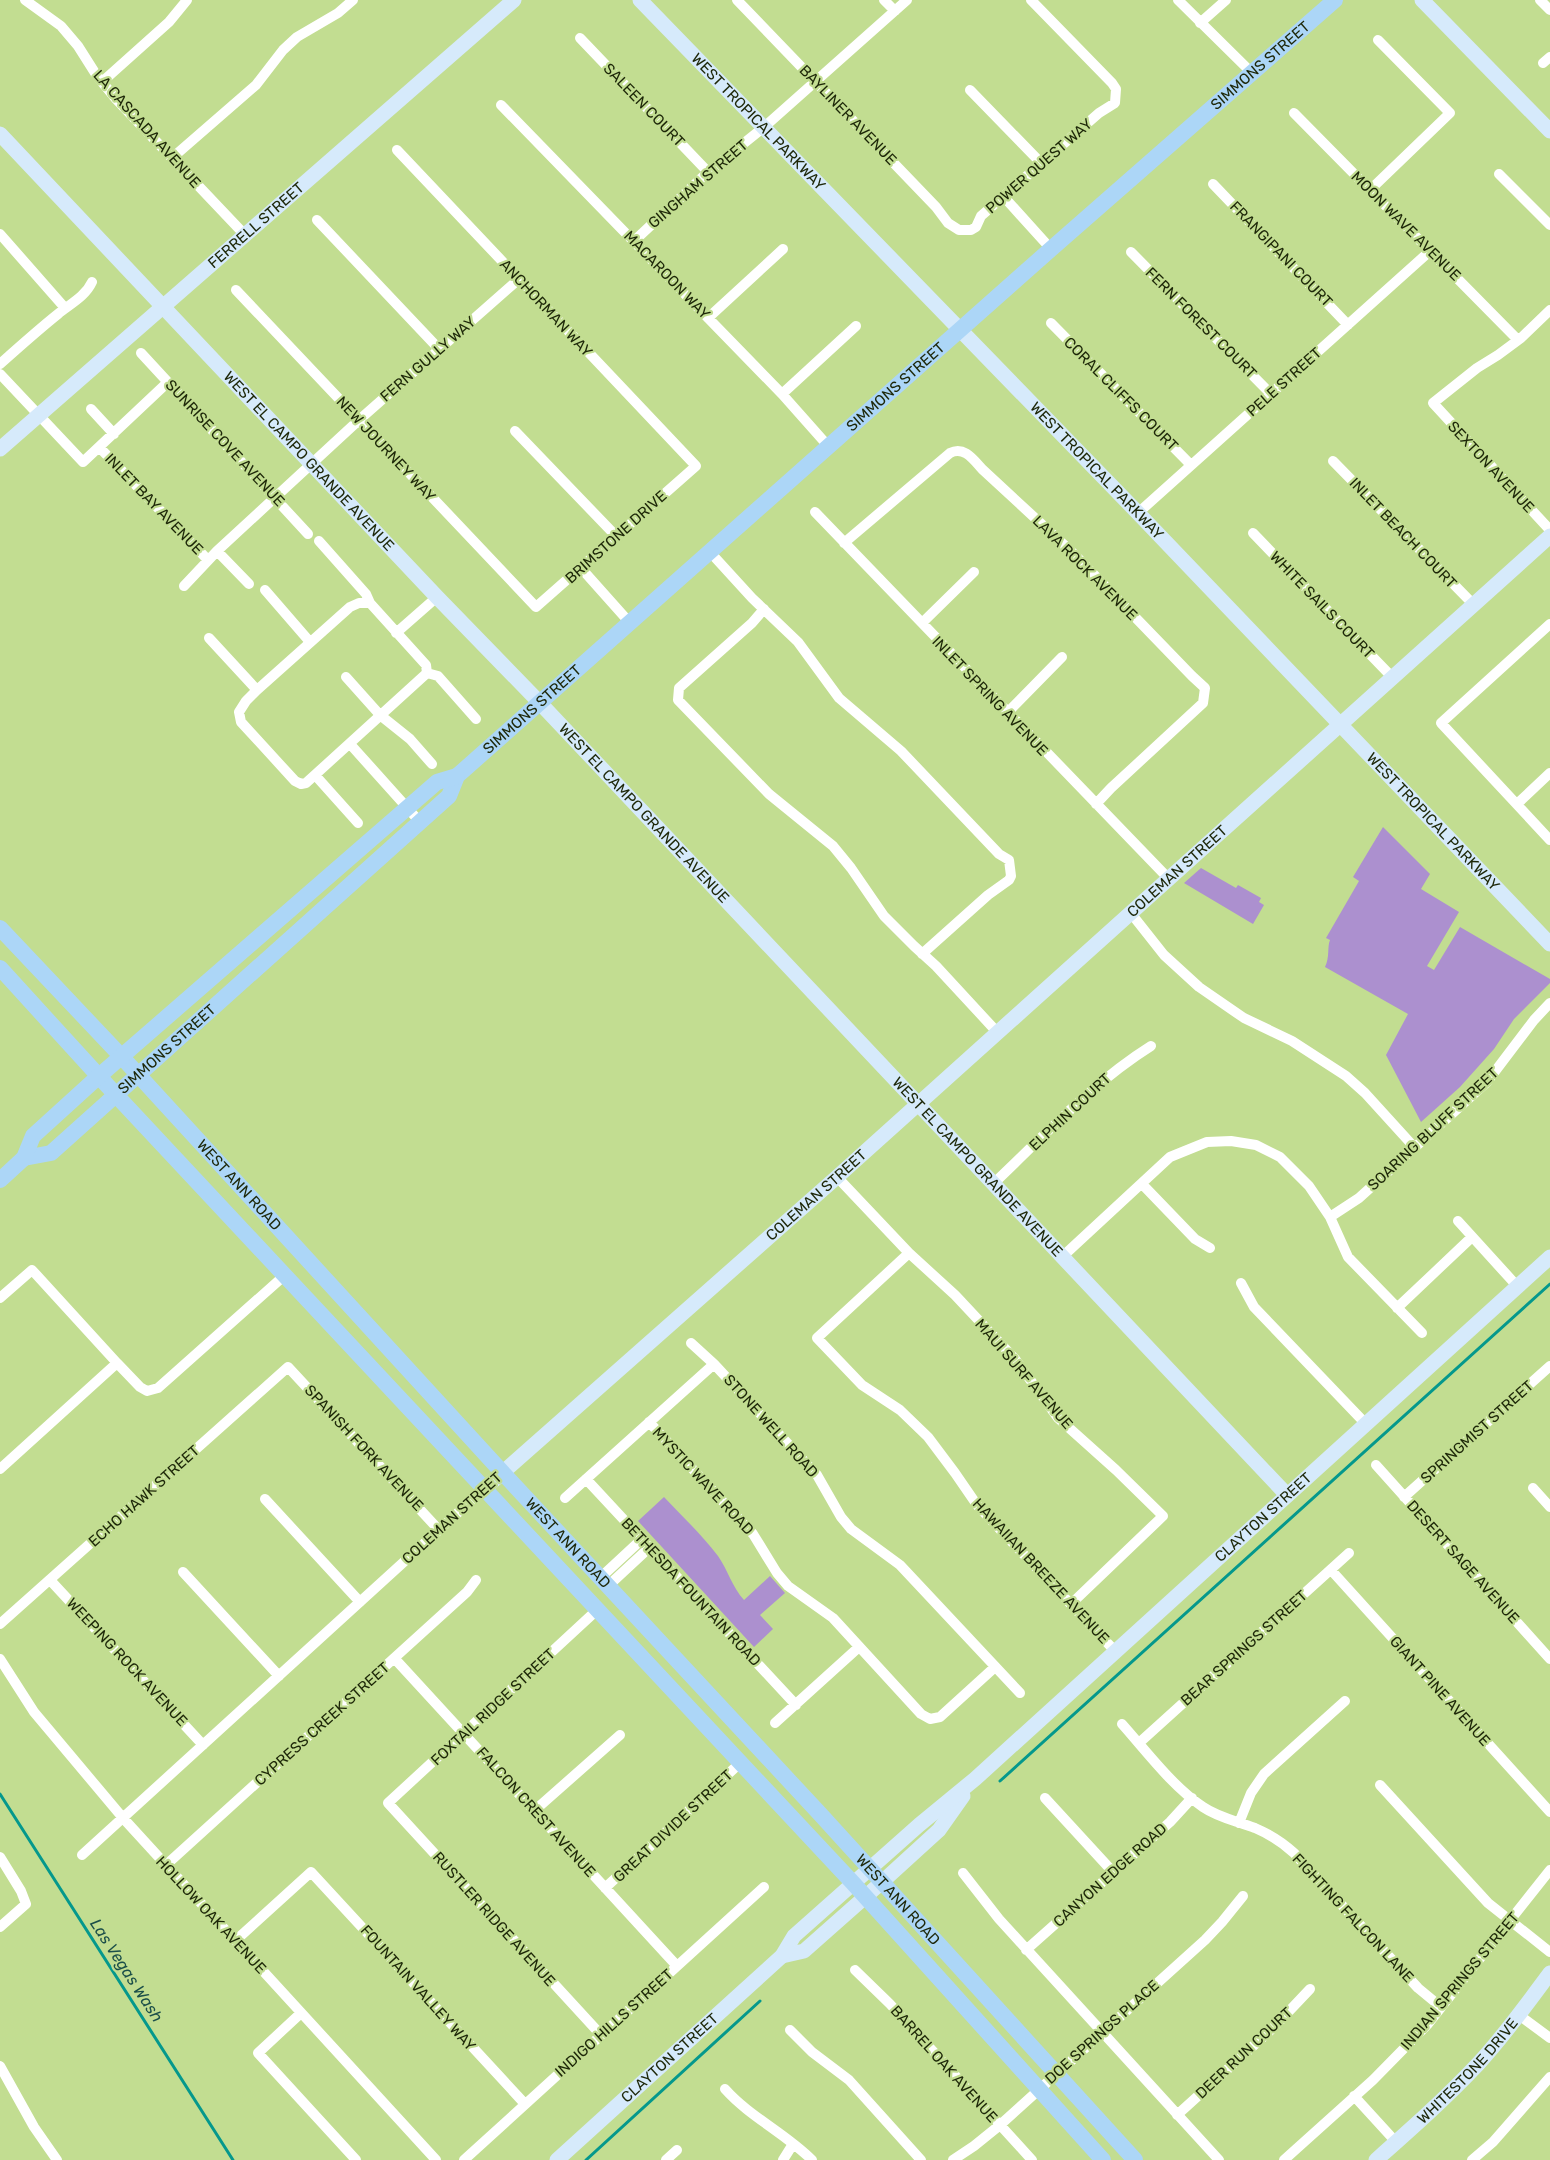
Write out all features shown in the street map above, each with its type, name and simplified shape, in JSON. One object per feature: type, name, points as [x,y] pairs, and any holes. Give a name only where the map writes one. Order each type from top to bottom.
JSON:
[{"type":"main road","name":"SIMMONS STREET","points":[[24,1158],[51,1153],[449,796],[458,776],[1335,0]]},
{"type":"main road","name":"SIMMONS STREET","points":[[0,1180],[24,1158],[33,1136],[121,1056],[436,782],[458,776]]},
{"type":"main road","name":"WEST ANN ROAD","points":[[0,927],[821,1815],[1135,2160]]},
{"type":"main road","name":"WEST ANN ROAD","points":[[0,968],[853,1883],[1103,2160]]},
{"type":"main road","points":[[285,1275],[303,1257]]},
{"type":"main road","points":[[533,1540],[564,1559],[591,1587],[601,1593],[604,1582]]},
{"type":"main road","points":[[597,1610],[612,1610],[668,1667],[693,1678]]},
{"type":"main road","points":[[740,1763],[746,1761],[752,1763],[796,1806],[821,1815]]},
{"type":"street","name":"LA CASCADA AVENUE","points":[[25,0],[61,26],[78,46],[102,82],[245,235]]},
{"type":"street","points":[[102,82],[169,22],[187,0]]},
{"type":"street","points":[[172,158],[256,85],[283,50],[297,37],[338,13],[354,0]]},
{"type":"street","name":"FERRELL STREET","points":[[0,449],[514,0]]},
{"type":"street","name":"WEST TROPICAL PARKWAY","points":[[640,0],[1138,513],[1550,944]]},
{"type":"street","name":"BAYLINER AVENUE","points":[[737,0],[936,207],[948,223],[959,230]]},
{"type":"street","points":[[884,0],[895,11]]},
{"type":"street","name":"GINGHAM STREET","points":[[634,241],[708,172],[763,128],[907,0]]},
{"type":"street","name":"POWER QUEST WAY","points":[[959,230],[971,230],[976,227],[981,216],[1099,113],[1115,103],[1117,95],[1112,82],[1031,0]]},
{"type":"street","points":[[1178,0],[1252,73]]},
{"type":"street","points":[[1200,24],[1226,0]]},
{"type":"street","points":[[1422,0],[1550,131]]},
{"type":"street","points":[[1540,0],[1550,10]]},
{"type":"street","name":"SALEEN COURT","points":[[580,38],[708,172]]},
{"type":"street","points":[[1370,190],[1450,113],[1378,40]]},
{"type":"street","points":[[970,90],[1042,164]]},
{"type":"street","name":"MACAROON WAY","points":[[501,105],[782,394],[829,447]]},
{"type":"street","name":"MOON WAVE AVENUE","points":[[1294,113],[1518,340]]},
{"type":"street","name":"WEST EL CAMPO GRANDE AVENUE","points":[[0,134],[1287,1495]]},
{"type":"street","name":"ANCHORMAN WAY","points":[[397,150],[696,466]]},
{"type":"street","points":[[1499,174],[1550,225]]},
{"type":"street","name":"FRANGIPANI COURT","points":[[1213,184],[1348,325]]},
{"type":"street","points":[[1004,196],[1052,249]]},
{"type":"street","points":[[317,220],[439,349]]},
{"type":"street","points":[[0,234],[65,308]]},
{"type":"street","points":[[708,318],[783,249]]},
{"type":"street","name":"PELE STREET","points":[[1138,513],[1430,251]]},
{"type":"street","name":"FERN FOREST COURT","points":[[1131,252],[1271,394]]},
{"type":"street","name":"FERN GULLY WAY","points":[[184,586],[217,551],[358,420],[519,279]]},
{"type":"street","points":[[0,364],[88,290],[92,282]]},
{"type":"street","name":"NEW JOURNEY WAY","points":[[236,290],[536,608]]},
{"type":"street","points":[[1518,340],[1550,310]]},
{"type":"street","name":"CORAL CLIFFS COURT","points":[[1051,323],[1191,465]]},
{"type":"street","points":[[782,394],[856,327]]},
{"type":"street","name":"SEXTON AVENUE","points":[[1518,340],[1477,368],[1433,403],[1550,530]]},
{"type":"street","name":"SUNRISE COVE AVENUE","points":[[141,353],[308,534]]},
{"type":"street","name":"INLET BAY AVENUE","points":[[0,374],[83,462],[99,447],[208,560]]},
{"type":"street","points":[[99,447],[168,382]]},
{"type":"street","points":[[91,409],[114,434]]},
{"type":"street","points":[[515,431],[616,536]]},
{"type":"street","name":"LAVA ROCK AVENUE","points":[[844,543],[950,453],[956,450],[968,454],[1075,555],[1200,682],[1204,688],[1204,696],[1199,707],[1096,804]]},
{"type":"street","name":"INLET BEACH COURT","points":[[1333,461],[1473,604]]},
{"type":"street","name":"BRIMSTONE DRIVE","points":[[536,608],[696,466]]},
{"type":"street","name":"INLET SPRING AVENUE","points":[[814,512],[1168,878]]},
{"type":"street","name":"WHITE SAILS COURT","points":[[1253,533],[1392,677]]},
{"type":"street","name":"COLEMAN STREET","points":[[82,1856],[502,1472],[837,1177],[1338,724],[1550,536]]},
{"type":"street","points":[[319,541],[366,594],[370,603],[426,665],[427,673]]},
{"type":"street","name":"INLET BAY AVENUE","points":[[217,551],[249,585]]},
{"type":"street","points":[[710,552],[798,642],[838,698],[901,751],[999,854],[1009,860],[1011,868],[1009,880],[988,895],[922,954]]},
{"type":"street","points":[[581,568],[630,623]]},
{"type":"street","points":[[922,623],[974,572]]},
{"type":"street","points":[[265,590],[310,642]]},
{"type":"street","points":[[396,633],[437,597]]},
{"type":"street","points":[[370,603],[359,603],[350,607],[257,690],[239,712],[241,722],[295,781],[300,784],[306,783],[427,673]]},
{"type":"street","points":[[764,609],[752,623],[679,688],[678,700],[769,794],[833,846],[884,916],[936,966],[996,1032]]},
{"type":"street","points":[[1550,624],[1441,723],[1550,840]]},
{"type":"street","points":[[209,638],[257,690]]},
{"type":"street","points":[[1007,713],[1062,657]]},
{"type":"street","points":[[427,673],[438,676],[476,719]]},
{"type":"street","points":[[346,677],[380,715],[410,739],[432,764]]},
{"type":"street","points":[[350,744],[420,822]]},
{"type":"street","points":[[1517,804],[1550,773]]},
{"type":"street","points":[[315,775],[357,823]]},
{"type":"street","points":[[1130,912],[1164,955],[1199,987],[1244,1018],[1292,1041],[1346,1076],[1365,1093],[1415,1148]]},
{"type":"street","name":"SOARING BLUFF STREET","points":[[1330,1217],[1359,1198],[1487,1082],[1534,1020],[1550,1003]]},
{"type":"street","name":"ELPHIN COURT","points":[[993,1184],[1103,1080],[1128,1060],[1151,1046]]},
{"type":"street","points":[[1062,1257],[1170,1157],[1207,1142],[1231,1141],[1256,1145],[1280,1157],[1309,1186],[1330,1217],[1348,1257],[1422,1333]]},
{"type":"street","name":"MAUI SURF AVENUE","points":[[837,1177],[1015,1359],[1058,1418],[1163,1516],[1071,1604]]},
{"type":"street","points":[[1142,1184],[1195,1239],[1210,1248]]},
{"type":"street","points":[[1458,1221],[1517,1287]]},
{"type":"street","points":[[1397,1308],[1472,1236]]},
{"type":"street","name":"HAWAIIAN BREEZE AVENUE","points":[[909,1253],[816,1338],[862,1385],[900,1410],[928,1437],[977,1505],[1115,1651]]},
{"type":"street","name":"CLAYTON STREET","points":[[557,2160],[783,1956],[794,1936],[927,1818],[975,1779],[1550,1257]]},
{"type":"street","points":[[0,1298],[32,1270],[117,1363],[140,1387],[147,1391],[158,1388],[285,1275]]},
{"type":"street","points":[[1241,1283],[1254,1307],[1365,1424]]},
{"type":"street","name":"STONE WELL ROAD","points":[[692,1343],[817,1475],[841,1517],[851,1529],[900,1565],[1020,1693]]},
{"type":"street","points":[[0,1470],[117,1363]]},
{"type":"street","points":[[565,1498],[714,1364]]},
{"type":"street","name":"SPRINGMIST STREET","points":[[1404,1497],[1550,1366]]},
{"type":"street","name":"SPANISH FORK AVENUE","points":[[288,1367],[439,1530]]},
{"type":"street","name":"ECHO HAWK STREET","points":[[0,1624],[288,1367]]},
{"type":"street","name":"MYSTIC WAVE ROAD","points":[[649,1422],[753,1534],[777,1573],[788,1586],[833,1618],[921,1714],[930,1719],[940,1717],[995,1667]]},
{"type":"street","name":"DESERT SAGE AVENUE","points":[[1376,1465],[1550,1659]]},
{"type":"street","name":"BETHESDA FOUNTAIN ROAD","points":[[586,1479],[796,1705]]},
{"type":"street","points":[[1533,1488],[1550,1506]]},
{"type":"street","points":[[265,1499],[360,1602]]},
{"type":"street","points":[[604,1582],[646,1543]]},
{"type":"street","name":"BEAR SPRINGS STREET","points":[[1139,1743],[1349,1553]]},
{"type":"street","name":"GIANT PINE AVENUE","points":[[1331,1570],[1550,1812]]},
{"type":"street","points":[[183,1572],[279,1676]]},
{"type":"street","name":"WEEPING ROCK AVENUE","points":[[50,1580],[203,1745]]},
{"type":"street","name":"CYPRESS CREEK STREET","points":[[166,1865],[395,1659],[467,1592],[476,1580]]},
{"type":"street","name":"FOXTAIL RIDGE STREET","points":[[388,1803],[597,1610]]},
{"type":"street","points":[[775,1723],[859,1647]]},
{"type":"street","name":"HOLLOW OAK AVENUE","points":[[0,1659],[34,1712],[123,1818],[436,2160]]},
{"type":"street","name":"FALCON CREST AVENUE","points":[[395,1659],[677,1966]]},
{"type":"street","points":[[1239,1823],[1251,1793],[1264,1774],[1345,1701]]},
{"type":"street","name":"FIGHTING FALCON LANE","points":[[1122,1724],[1192,1798],[1215,1815],[1264,1832],[1294,1852],[1418,1988],[1442,2007]]},
{"type":"street","points":[[534,1811],[620,1735]]},
{"type":"street","name":"GREAT DIVIDE STREET","points":[[605,1888],[740,1763]]},
{"type":"street","name":"CLAYTON STREET","points":[[783,1956],[804,1951],[939,1830],[975,1779]]},
{"type":"street","points":[[1380,1785],[1488,1903],[1550,1952]]},
{"type":"street","points":[[1045,1798],[1113,1872]]},
{"type":"street","name":"CANYON EDGE ROAD","points":[[1026,1950],[1170,1822],[1192,1798]]},
{"type":"street","name":"RUSTLER RIDGE AVENUE","points":[[388,1803],[601,2035]]},
{"type":"street","points":[[927,1818],[939,1830]]},
{"type":"street","points":[[0,1857],[21,1891],[26,1904],[0,1928]]},
{"type":"street","name":"INDIAN SPRINGS STREET","points":[[1284,2160],[1401,2053],[1442,2007],[1550,1870]]},
{"type":"street","name":"FOUNTAIN VALLEY WAY","points":[[235,1941],[312,1872],[525,2104]]},
{"type":"street","points":[[963,1873],[1026,1950],[1219,2160]]},
{"type":"street","name":"INDIGO HILLS STREET","points":[[464,2160],[764,1887]]},
{"type":"street","name":"DOE SPRINGS PLACE","points":[[953,2160],[975,2146],[1000,2125],[1205,1940],[1243,1896]]},
{"type":"street","name":"BARREL OAK AVENUE","points":[[855,1970],[890,2004],[1032,2160]]},
{"type":"street","name":"WHITESTONE DRIVE","points":[[1376,2160],[1478,2063],[1519,2015],[1550,1973]]},
{"type":"street","name":"DEER RUN COURT","points":[[1177,2115],[1273,2028],[1310,1989]]},
{"type":"street","points":[[301,2013],[258,2053],[356,2160]]},
{"type":"street","points":[[1519,2015],[1550,2038]]},
{"type":"street","points":[[790,2030],[812,2052],[849,2080],[921,2160]]},
{"type":"street","points":[[1,2069],[34,2127],[56,2159]]},
{"type":"street","points":[[1473,2160],[1500,2134],[1550,2078]]},
{"type":"street","points":[[725,2089],[749,2113],[812,2160]]},
{"type":"street","points":[[1354,2096],[1396,2142]]},
{"type":"street","points":[[783,2160],[793,2144]]},
{"type":"street","points":[[666,2160],[677,2150]]},
{"type":"shaded area","points":[[1383,827],[1430,874],[1421,889],[1459,912],[1427,966],[1434,970],[1460,927],[1550,979],[1550,983],[1514,1019],[1494,1049],[1460,1087],[1421,1122],[1386,1055],[1408,1014],[1325,967],[1330,940],[1326,938],[1359,881],[1353,877]]},
{"type":"shaded area","points":[[1201,868],[1236,888],[1238,885],[1261,898],[1259,902],[1264,905],[1253,924],[1184,883]]},
{"type":"shaded area","points":[[664,1497],[718,1556],[736,1590],[744,1600],[770,1576],[785,1593],[760,1615],[773,1629],[754,1647],[638,1521]]},
{"type":"waterway","points":[[1000,1781],[1550,1284]]},
{"type":"waterway","name":"Las Vegas Wash","points":[[0,1794],[233,2160]]},
{"type":"waterway","points":[[586,2160],[760,2001]]}]
